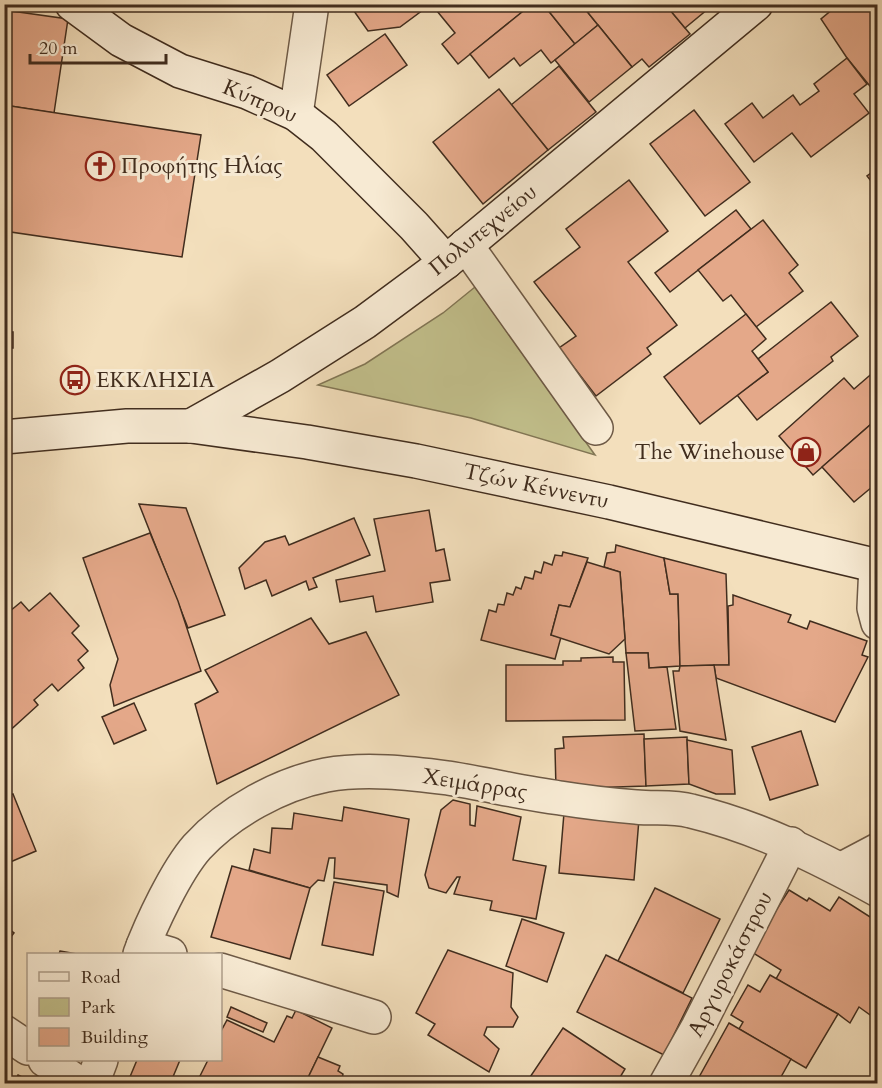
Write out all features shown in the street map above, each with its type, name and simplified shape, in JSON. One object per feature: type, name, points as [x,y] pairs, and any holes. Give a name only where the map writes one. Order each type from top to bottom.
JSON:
[{"type":"street","name":"Κύπρου","points":[[72,4],[121,40],[180,71],[247,92],[296,114],[324,136],[414,226],[456,254],[596,428]]},
{"type":"street","points":[[296,114],[312,4]]},
{"type":"street","name":"Πολυτεχνείου","points":[[191,426],[280,376],[365,322],[456,254],[756,4]]},
{"type":"street","name":"Τζών Κέννεντυ","points":[[12,440],[126,426],[191,426],[307,442],[416,461],[690,520],[877,566]]},
{"type":"street","points":[[877,566],[874,608],[878,623]]},
{"type":"street","name":"Χειμάρρας","points":[[151,952],[178,875],[196,848],[214,830],[247,807],[284,788],[328,775],[373,772],[429,776],[560,798],[637,807],[690,810],[791,844],[878,890]]},
{"type":"street","name":"Αργυροκάστρου","points":[[666,1083],[698,1027],[791,844]]},
{"type":"street","points":[[842,869],[878,850]]},
{"type":"street","points":[[222,971],[374,1017]]},
{"type":"street","points":[[4,1032],[27,1047]]},
{"type":"street","points":[[48,1061],[80,1083]]},
{"type":"street","points":[[93,1083],[100,1061]]},
{"type":"green space","points":[[475,287],[595,455],[471,418],[318,385],[365,364],[443,313]]},
{"type":"building","points":[[349,4],[431,4],[400,27],[368,31]]},
{"type":"building","points":[[445,4],[532,4],[458,64],[442,44],[455,33],[437,11]]},
{"type":"building","points":[[532,4],[543,4],[575,44],[551,63],[541,50],[520,66],[514,58],[489,78],[470,54]]},
{"type":"building","points":[[543,4],[581,4],[598,25],[575,44]]},
{"type":"building","points":[[581,4],[665,4],[690,34],[649,67],[642,59],[632,67]]},
{"type":"building","points":[[665,4],[714,4],[685,28]]},
{"type":"building","points":[[839,4],[878,4],[878,96],[847,58],[821,19]]},
{"type":"building","points":[[4,10],[68,19],[54,113],[4,105]]},
{"type":"building","points":[[598,25],[632,67],[589,102],[555,60]]},
{"type":"building","points":[[385,34],[407,65],[349,106],[327,75]]},
{"type":"building","points":[[847,58],[867,84],[854,94],[869,113],[811,157],[792,133],[754,162],[725,124],[752,103],[763,118],[793,95],[800,105],[819,91],[814,84]]},
{"type":"building","points":[[559,66],[596,112],[548,150],[511,105]]},
{"type":"building","points":[[499,89],[548,150],[483,204],[433,142]]},
{"type":"building","name":"Προφήτης Ηλίας","points":[[4,105],[201,135],[182,257],[4,231]]},
{"type":"building","points":[[694,110],[750,182],[705,216],[650,144]]},
{"type":"building","points":[[878,168],[878,190],[867,176]]},
{"type":"building","points":[[629,180],[668,231],[628,262],[677,325],[647,348],[651,354],[596,396],[559,348],[576,336],[534,282],[580,247],[566,229]]},
{"type":"building","points":[[736,210],[751,229],[670,292],[655,273]]},
{"type":"building","points":[[763,220],[798,265],[789,273],[803,291],[756,327],[731,295],[723,301],[698,270]]},
{"type":"building","points":[[831,302],[858,336],[831,357],[833,361],[757,420],[737,395],[768,372],[758,359]]},
{"type":"building","points":[[746,314],[766,339],[752,351],[768,372],[700,424],[664,377]]},
{"type":"building","points":[[4,332],[13,332],[13,348],[4,348]]},
{"type":"building","points":[[876,370],[878,418],[813,475],[779,436],[844,378],[854,389]]},
{"type":"building","points":[[878,418],[878,482],[854,502],[822,467]]},
{"type":"building","points":[[139,504],[186,508],[225,615],[188,628]]},
{"type":"building","points":[[429,510],[436,551],[444,549],[450,580],[430,583],[433,602],[376,612],[373,596],[340,602],[336,580],[385,571],[374,519]]},
{"type":"building","points":[[354,518],[370,555],[313,578],[317,587],[309,590],[306,581],[272,596],[266,580],[245,589],[239,568],[265,542],[285,536],[289,545]]},
{"type":"building","points":[[150,533],[178,601],[201,671],[114,706],[110,685],[118,659],[83,558]]},
{"type":"building","points":[[616,545],[664,558],[670,594],[678,594],[680,666],[649,668],[648,653],[626,653],[620,572],[604,567],[607,553],[615,552]]},
{"type":"building","points":[[563,552],[588,558],[570,607],[559,605],[551,635],[561,637],[555,659],[481,640],[489,610],[496,612],[498,604],[504,605],[507,593],[513,595],[516,587],[521,589],[525,577],[533,579],[535,571],[541,573],[544,562],[552,565],[555,555],[562,556]]},
{"type":"building","points":[[664,558],[726,574],[729,665],[680,666],[678,594],[670,594]]},
{"type":"building","points":[[587,562],[620,572],[625,639],[609,654],[551,635],[559,605],[570,607]]},
{"type":"building","points":[[50,593],[79,626],[72,633],[88,651],[78,660],[84,668],[58,691],[52,684],[34,700],[38,705],[6,734],[4,616],[21,602],[29,611]]},
{"type":"building","points":[[733,595],[791,615],[788,622],[807,629],[810,621],[867,641],[862,655],[868,657],[835,722],[716,678],[714,665],[729,665],[728,606],[733,605]]},
{"type":"building","points":[[311,618],[329,644],[366,632],[399,695],[217,784],[195,704],[218,692],[205,670]]},
{"type":"building","points":[[626,653],[648,653],[649,668],[667,667],[676,729],[635,731]]},
{"type":"building","points":[[613,657],[613,662],[624,662],[625,720],[506,721],[506,665],[563,665],[563,661],[581,661],[581,658]]},
{"type":"building","points":[[714,665],[726,740],[680,731],[673,671],[679,671],[680,666]]},
{"type":"building","points":[[134,703],[146,730],[114,744],[102,717]]},
{"type":"building","points":[[801,731],[818,785],[770,800],[752,747]]},
{"type":"building","points":[[644,734],[646,786],[556,789],[555,749],[564,748],[563,737]]},
{"type":"building","points":[[687,737],[689,784],[646,786],[644,739]]},
{"type":"building","points":[[687,740],[732,750],[735,794],[716,794],[689,784]]},
{"type":"building","points":[[13,794],[36,851],[8,863],[4,854],[4,797]]},
{"type":"building","points":[[453,800],[470,804],[470,825],[475,826],[477,806],[521,817],[513,860],[546,866],[536,919],[490,910],[492,901],[454,894],[460,877],[457,877],[446,893],[429,888],[425,875],[441,810]]},
{"type":"building","points":[[344,807],[409,819],[398,897],[387,892],[387,885],[334,878],[335,858],[329,858],[324,881],[318,880],[310,888],[249,870],[254,849],[270,853],[272,828],[292,829],[294,813],[342,821]]},
{"type":"building","points":[[564,813],[639,819],[634,880],[559,873]]},
{"type":"building","points":[[232,866],[310,888],[290,959],[211,937]]},
{"type":"building","points":[[334,882],[384,891],[373,955],[322,945]]},
{"type":"building","points":[[655,888],[720,919],[683,993],[618,961]]},
{"type":"building","points":[[789,890],[807,901],[809,898],[830,911],[839,897],[878,922],[878,1010],[873,1017],[859,1007],[850,1023],[776,979],[781,970],[750,951]]},
{"type":"building","points":[[522,919],[564,933],[547,982],[506,966]]},
{"type":"building","points":[[4,925],[14,933],[4,946]]},
{"type":"building","points":[[448,950],[513,973],[511,1007],[518,1017],[513,1027],[487,1027],[484,1035],[499,1049],[489,1072],[428,1035],[435,1024],[416,1013]]},
{"type":"building","points":[[606,955],[692,998],[664,1055],[577,1012]]},
{"type":"building","points":[[770,975],[838,1014],[806,1068],[739,1029],[743,1022],[731,1015],[748,985],[760,992]]},
{"type":"building","points":[[231,1007],[267,1023],[263,1032],[227,1017]]},
{"type":"building","points":[[296,1010],[332,1028],[305,1084],[196,1084],[208,1061],[222,1061],[222,1029],[227,1020],[274,1042],[287,1016],[292,1018]]},
{"type":"building","points":[[729,1023],[791,1059],[777,1084],[706,1084],[698,1079]]},
{"type":"building","points":[[563,1028],[625,1069],[616,1084],[526,1083]]},
{"type":"building","points":[[318,1057],[340,1066],[338,1071],[343,1074],[341,1084],[305,1084]]},
{"type":"building","points":[[137,1061],[180,1061],[170,1084],[127,1084]]},
{"type":"building","points":[[18,1075],[36,1084],[14,1084]]},
{"type":"place","name":"Προφήτης Ηλίας","points":[[100,166]]},
{"type":"place","name":"ΕΚΚΛΗΣΙΑ","points":[[75,380]]},
{"type":"place","name":"The Winehouse","points":[[806,452]]}]
